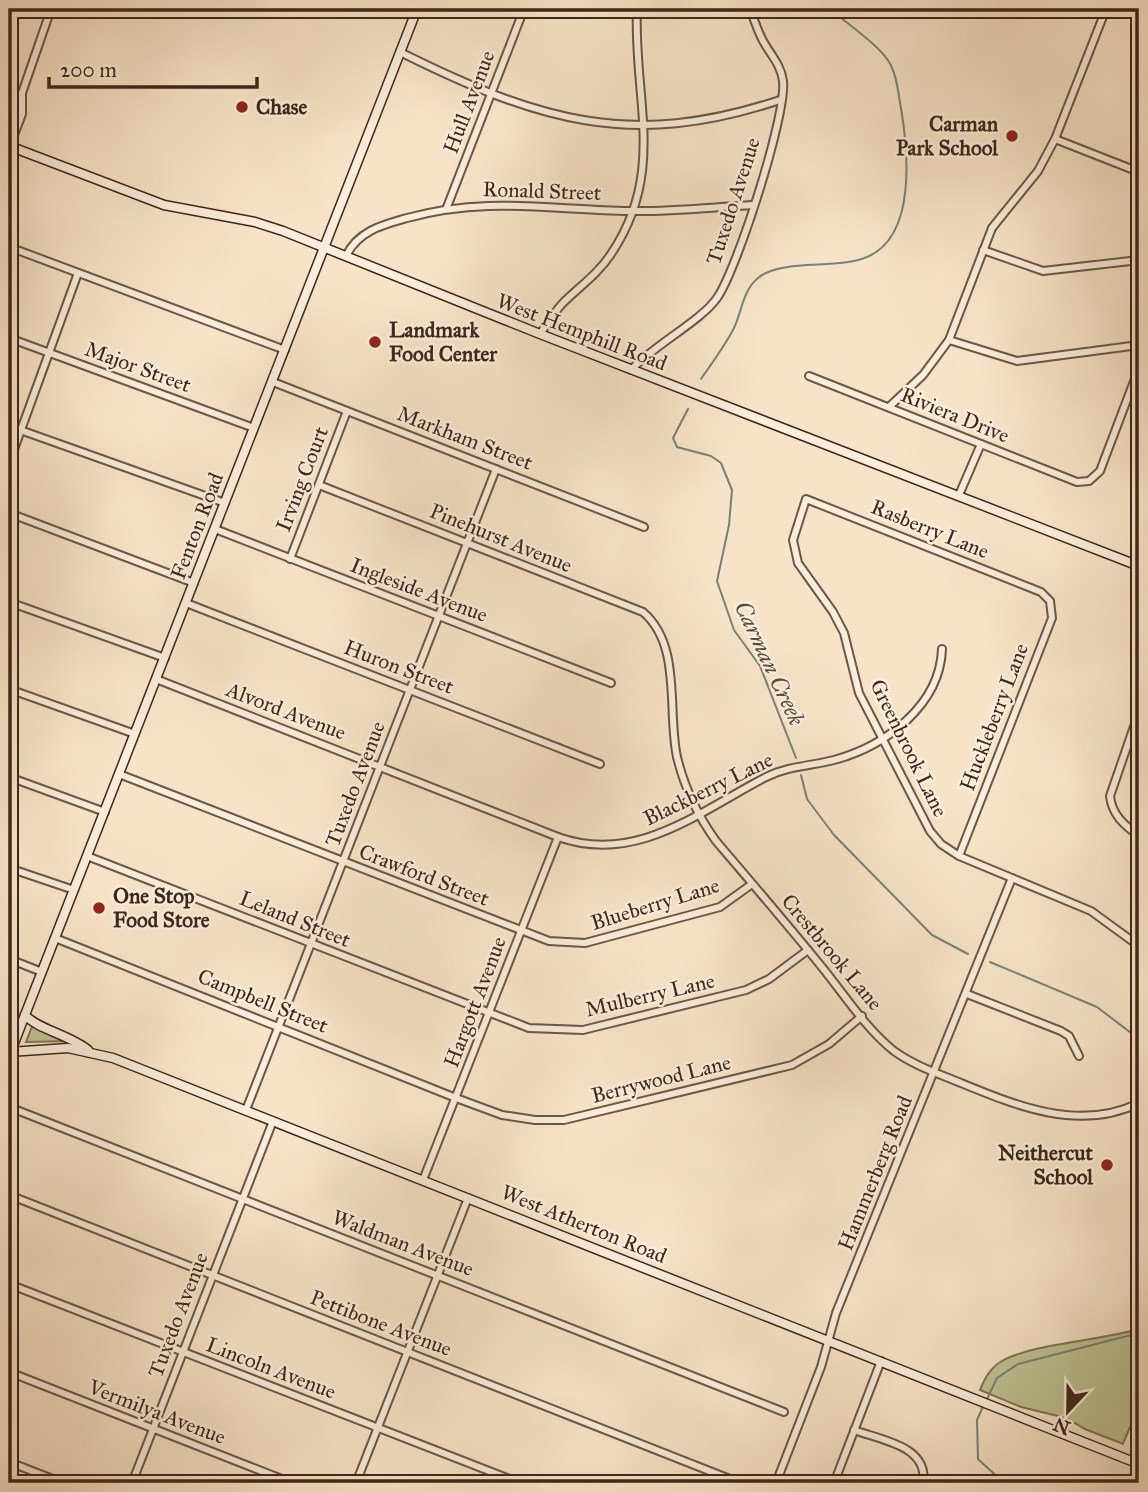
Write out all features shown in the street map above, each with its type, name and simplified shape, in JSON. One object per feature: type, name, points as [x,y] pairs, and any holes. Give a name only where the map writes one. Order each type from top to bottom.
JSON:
[{"type":"street","points":[[9,146],[22,114],[22,93],[51,9]]},
{"type":"street","name":"Fenton Road","points":[[9,1053],[417,9]]},
{"type":"street","name":"Hull Avenue","points":[[447,207],[524,9]]},
{"type":"street","points":[[540,334],[562,305],[612,253],[633,211],[643,176],[646,126],[636,9]]},
{"type":"street","name":"Tuxedo Avenue","points":[[631,370],[646,354],[717,299],[746,230],[762,182],[783,88],[781,69],[760,36],[750,9]]},
{"type":"street","points":[[889,407],[923,375],[949,340],[983,250],[999,218],[1038,171],[1055,139],[1106,9]]},
{"type":"street","points":[[400,52],[491,96],[560,117],[646,126],[708,121],[780,100]]},
{"type":"street","points":[[9,106],[22,93]]},
{"type":"street","points":[[1055,139],[1139,172]]},
{"type":"street","name":"West Hemphill Road","points":[[9,146],[164,205],[255,222],[325,247],[631,370],[1139,566]]},
{"type":"street","name":"Ronald Street","points":[[346,256],[353,242],[371,230],[447,207],[499,204],[633,211],[753,205]]},
{"type":"street","points":[[9,247],[285,350]]},
{"type":"street","points":[[983,250],[1043,271],[1139,260]]},
{"type":"street","points":[[9,463],[78,273]]},
{"type":"street","name":"Major Street","points":[[9,338],[254,428]]},
{"type":"street","points":[[949,340],[1017,361],[1139,345]]},
{"type":"street","name":"Riviera Drive","points":[[809,376],[1077,482],[1089,481],[1100,471],[1139,368]]},
{"type":"street","name":"Markham Street","points":[[272,382],[644,527]]},
{"type":"street","name":"Irving Court","points":[[290,559],[347,411]]},
{"type":"street","points":[[9,425],[225,503]]},
{"type":"street","points":[[958,495],[981,444]]},
{"type":"street","name":"Tuxedo Avenue","points":[[246,1110],[496,468]]},
{"type":"street","name":"Pinehurst Avenue","points":[[318,485],[643,612],[662,635]]},
{"type":"street","name":"Rasberry Lane","points":[[806,499],[1041,592]]},
{"type":"street","name":"Greenbrook Lane","points":[[806,499],[793,540],[798,563],[826,599],[844,633],[859,693],[930,831],[941,844],[959,856],[1091,911],[1139,946]]},
{"type":"street","points":[[9,513],[194,583]]},
{"type":"street","name":"Ingleside Avenue","points":[[215,529],[611,683]]},
{"type":"street","name":"Huckleberry Lane","points":[[959,856],[1052,618],[1050,601],[1041,592]]},
{"type":"street","points":[[9,602],[165,658]]},
{"type":"street","name":"Huron Street","points":[[186,603],[600,764]]},
{"type":"street","name":"Crestbrook Lane","points":[[662,635],[667,653],[678,758],[699,816],[752,884],[894,1051],[934,1072],[1019,1106],[1048,1114],[1080,1116],[1109,1113],[1139,1103]]},
{"type":"street","name":"Blackberry Lane","points":[[558,837],[590,846],[615,845],[644,839],[699,816],[768,776],[796,766],[835,760],[880,737],[912,716],[924,702],[938,676],[942,649]]},
{"type":"street","name":"Alvord Avenue","points":[[156,679],[558,837]]},
{"type":"street","points":[[9,689],[135,734]]},
{"type":"street","points":[[1139,712],[1110,796],[1111,804],[1122,823],[1139,836]]},
{"type":"street","name":"Crawford Street","points":[[120,774],[521,931]]},
{"type":"street","points":[[9,777],[105,812]]},
{"type":"street","name":"Hargott Avenue","points":[[423,1180],[558,837]]},
{"type":"street","name":"Leland Street","points":[[87,856],[489,1014]]},
{"type":"street","points":[[9,868],[74,890]]},
{"type":"street","name":"Hammerberg Road","points":[[776,1483],[821,1367],[836,1313],[967,995],[1012,878]]},
{"type":"street","name":"Blueberry Lane","points":[[521,931],[549,941],[585,943],[720,907],[752,884]]},
{"type":"street","name":"Campbell Street","points":[[55,939],[456,1098]]},
{"type":"street","name":"Mulberry Lane","points":[[489,1014],[529,1028],[583,1030],[746,990],[769,979],[808,950]]},
{"type":"street","points":[[9,959],[42,972]]},
{"type":"street","points":[[967,995],[1061,1031],[1069,1036],[1079,1056]]},
{"type":"street","points":[[25,1015],[33,1022],[74,1038],[91,1051]]},
{"type":"street","name":"Berrywood Lane","points":[[456,1098],[502,1115],[535,1120],[564,1119],[792,1065],[829,1044],[862,1016]]},
{"type":"street","name":"West Atherton Road","points":[[9,1053],[59,1048],[91,1051],[1139,1464]]},
{"type":"street","name":"Waldman Avenue","points":[[9,1107],[784,1412]]},
{"type":"street","name":"Tuxedo Avenue","points":[[132,1483],[273,1121]]},
{"type":"street","name":"Pettibone Avenue","points":[[9,1195],[740,1483]]},
{"type":"street","points":[[356,1483],[468,1198]]},
{"type":"street","name":"Lincoln Avenue","points":[[9,1284],[520,1483]]},
{"type":"street","points":[[834,1483],[881,1361]]},
{"type":"street","name":"Vermilya Avenue","points":[[9,1373],[292,1483]]},
{"type":"street","points":[[854,1430],[912,1451],[922,1462],[923,1483]]},
{"type":"street","points":[[9,1462],[63,1483]]},
{"type":"green space","points":[[33,1024],[72,1041],[26,1042]]},
{"type":"green space","points":[[1139,1329],[1139,1405],[1123,1444],[1085,1429],[1066,1418],[1021,1407],[980,1390],[994,1367],[1015,1355]]},
{"type":"waterway","name":"Carman Creek","points":[[701,379],[729,336],[745,296],[758,278],[781,268],[841,263],[867,257],[883,246],[894,231],[902,212],[907,169],[906,146],[894,73],[884,55],[830,9]]},
{"type":"waterway","name":"Carman Creek","points":[[688,409],[673,438],[677,447],[711,456],[721,463],[732,490],[729,525],[717,581],[734,630],[760,666],[796,758]]},
{"type":"waterway","name":"Carman Creek","points":[[801,775],[807,799],[834,835],[932,935],[968,954]]},
{"type":"waterway","name":"Carman Creek","points":[[990,962],[1097,1007],[1139,1039]]},
{"type":"waterway","name":"Carman Creek","points":[[987,1399],[997,1378],[1018,1364],[1139,1333]]},
{"type":"waterway","name":"Carman Creek","points":[[984,1404],[977,1420],[978,1459],[1004,1483]]},
{"type":"place","name":"Chase","points":[[242,107]]},
{"type":"place","name":"Carman Park School","points":[[1012,136]]},
{"type":"place","name":"Landmark Food Center","points":[[375,342]]},
{"type":"place","name":"One Stop Food Store","points":[[99,908]]},
{"type":"place","name":"Neithercut School","points":[[1107,1165]]}]
